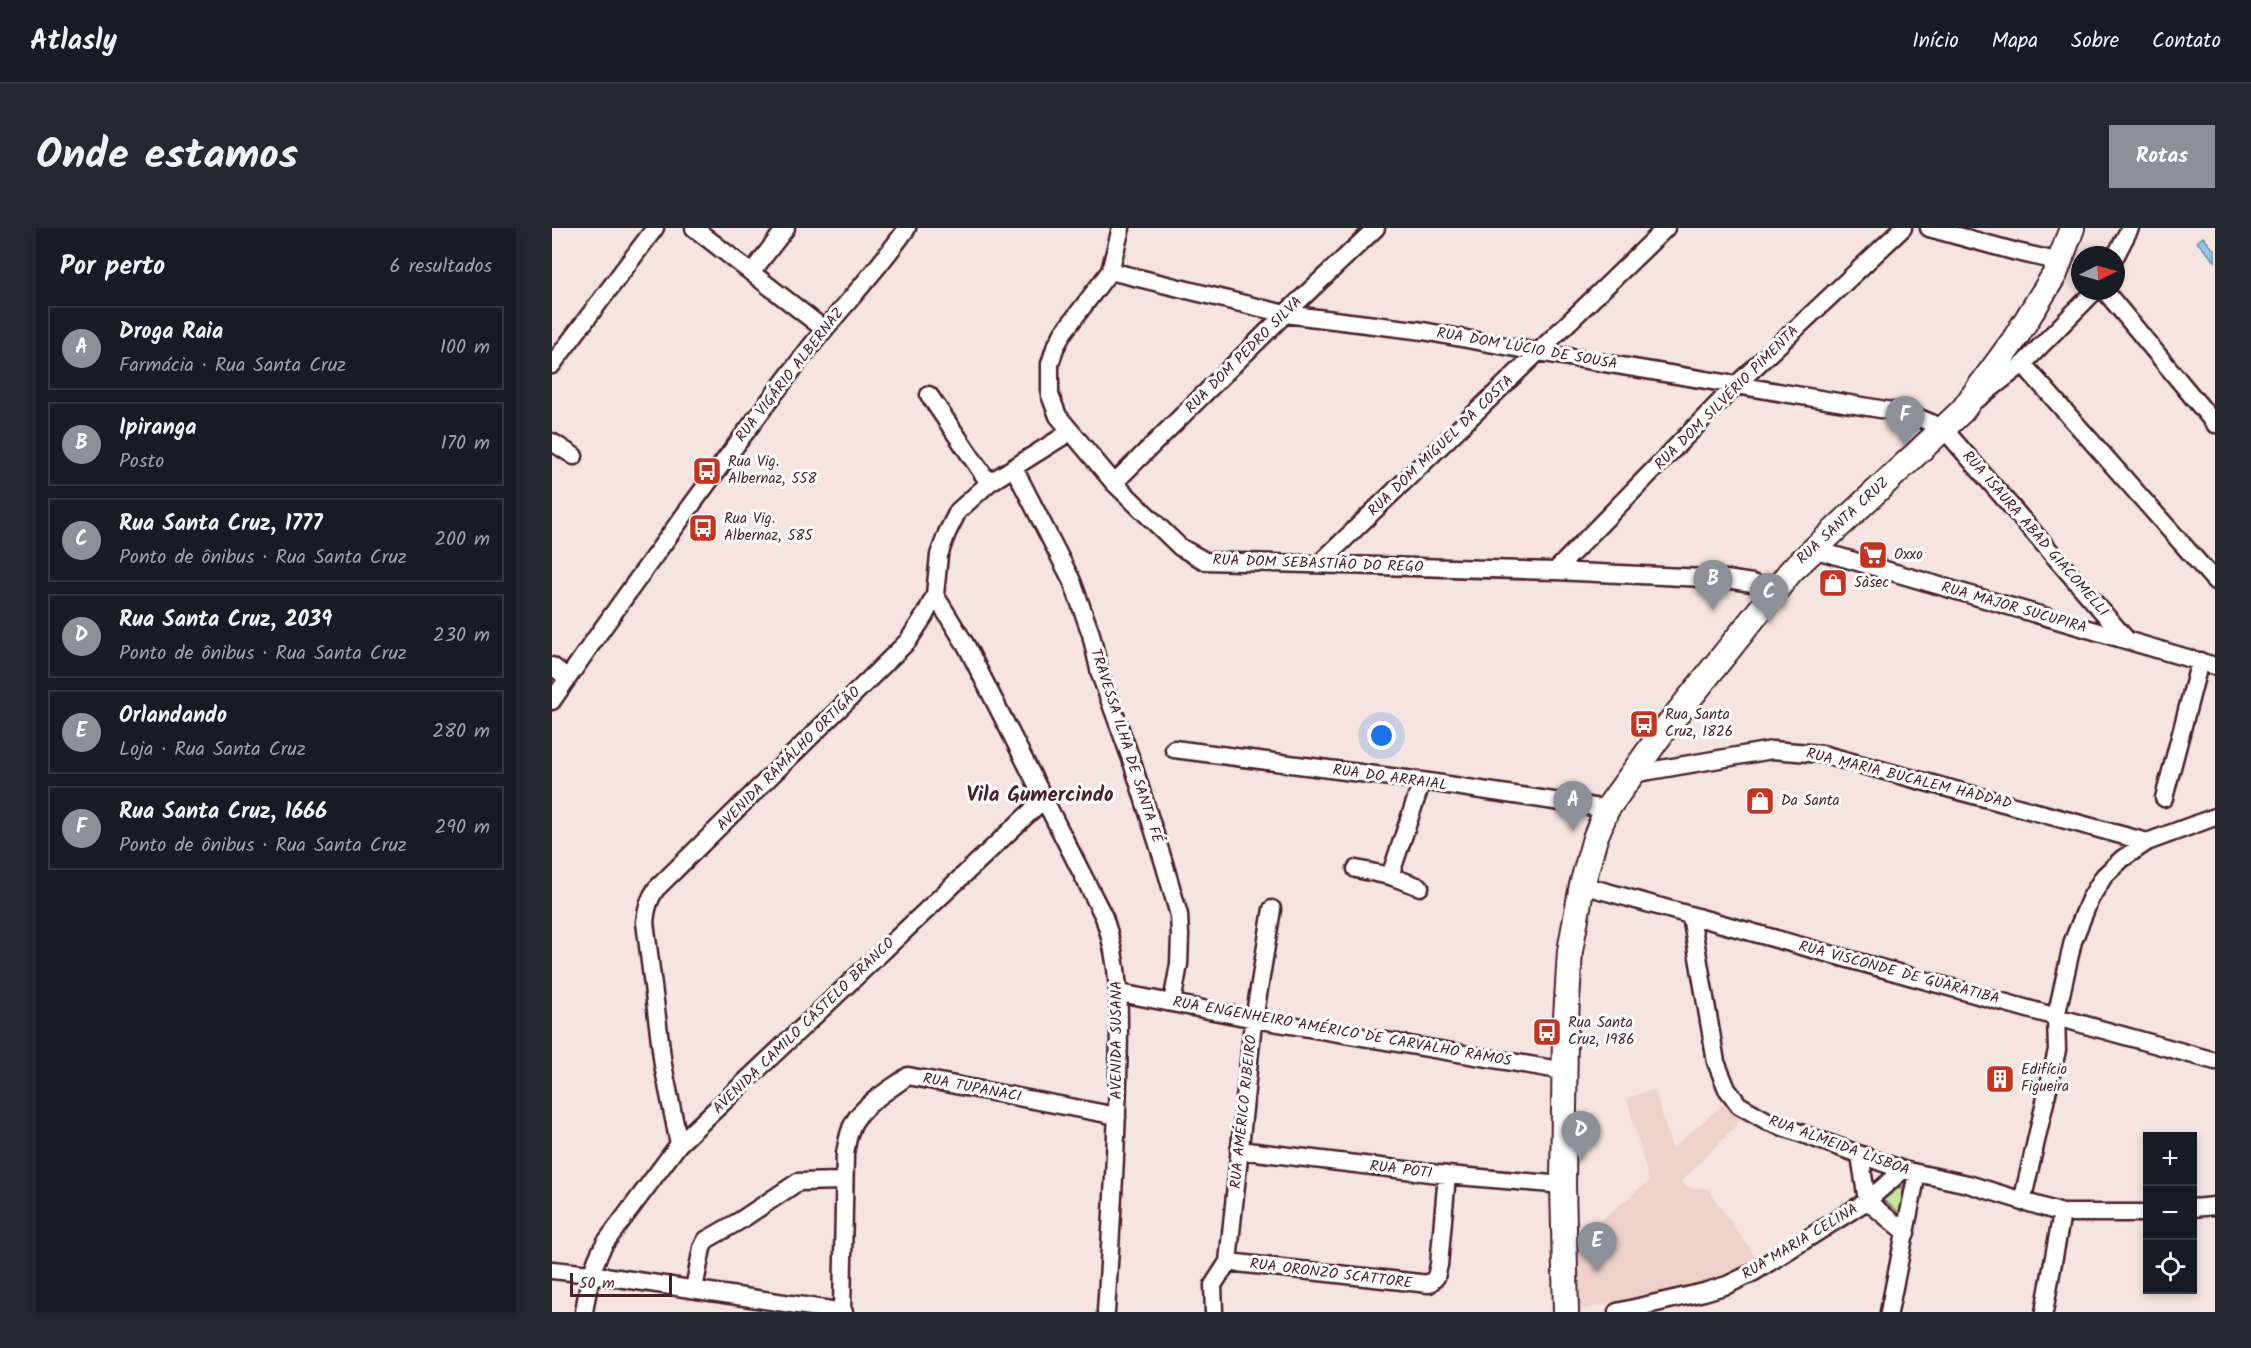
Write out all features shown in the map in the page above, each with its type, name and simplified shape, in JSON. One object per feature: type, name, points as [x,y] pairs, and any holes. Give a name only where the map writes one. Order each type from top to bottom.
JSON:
[{"type":"main road","name":"RUA SANTA CRUZ","points":[[1566,1312],[1563,1185],[1569,951],[1582,885],[1595,838],[1607,809],[1775,590],[1813,549],[1962,411],[2014,339],[2067,244]]},
{"type":"street","points":[[552,364],[655,228]]},
{"type":"street","points":[[694,228],[824,329]]},
{"type":"street","points":[[752,272],[786,228]]},
{"type":"street","name":"RUA VIGÁRIO ALBERNAZ","points":[[552,701],[711,476],[824,329],[886,257],[907,228]]},
{"type":"street","name":"RUA DOM SEBASTIÃO DO REGO","points":[[1121,228],[1110,271],[1063,333],[1050,364],[1050,395],[1058,416],[1114,483],[1180,547],[1205,561],[1555,571],[1740,580],[1775,590]]},
{"type":"street","name":"RUA DOM PEDRO SILVA","points":[[1114,483],[1285,314],[1376,228]]},
{"type":"street","name":"RUA DOM MIGUEL DA COSTA","points":[[1318,564],[1666,228]]},
{"type":"street","name":"RUA DOM SILVÉRIO PIMENTA","points":[[1555,571],[1737,384],[1903,228]]},
{"type":"street","points":[[1929,228],[2017,252],[2067,244]]},
{"type":"street","points":[[2121,246],[2130,228]]},
{"type":"street","name":"RUA DOM LÚCIO DE SOUSA","points":[[1110,271],[1285,314],[1423,331],[1893,410],[1942,428]]},
{"type":"street","name":"RUA SANTA CRUZ","points":[[1962,411],[2023,364],[2086,300]]},
{"type":"street","points":[[2112,300],[2212,413]]},
{"type":"street","points":[[2023,364],[2215,581]]},
{"type":"street","points":[[929,395],[990,483]]},
{"type":"street","name":"RUA ISAURA ABAD GIACOMELLI","points":[[1942,428],[2127,640]]},
{"type":"street","name":"AVENIDA RAMÁLHO ORTIGÃO","points":[[679,1144],[663,1065],[645,922],[650,897],[908,641],[935,595],[939,555],[958,512],[990,483],[1070,432]]},
{"type":"street","points":[[552,442],[574,456]]},
{"type":"street","name":"TRAVESSA ILHA DE SANTA FÉ","points":[[1014,468],[1072,581],[1091,634],[1113,715],[1131,759],[1164,863],[1179,915],[1179,964],[1172,1003]]},
{"type":"street","name":"RUA MAJOR SUCUPIRA","points":[[1813,549],[2207,663]]},
{"type":"street","name":"AVENIDA SUSANA","points":[[935,595],[967,647],[1104,917],[1115,955],[1120,993],[1117,1116],[1106,1312]]},
{"type":"street","points":[[2164,798],[2207,663]]},
{"type":"street","points":[[552,666],[568,678]]},
{"type":"street","name":"RUA DO ARRAIAL","points":[[1174,749],[1422,781],[1607,809]]},
{"type":"street","name":"RUA MARIA BUCALEM HADDAD","points":[[1632,774],[1772,750],[1813,753],[2147,842]]},
{"type":"street","points":[[1390,876],[1422,781]]},
{"type":"street","name":"AVENIDA CAMILO CASTELO BRANCO","points":[[584,1312],[596,1257],[679,1144],[1043,800]]},
{"type":"street","points":[[2022,1202],[2057,1050],[2056,1017],[2073,941],[2090,898],[2110,870],[2147,842],[2215,817]]},
{"type":"street","points":[[1356,869],[1390,876],[1420,886]]},
{"type":"street","name":"RUA VISCONDE DE GUARATIBA","points":[[1582,885],[2215,1061]]},
{"type":"street","name":"RUA AMÉRICO RIBEIRO","points":[[1214,1312],[1213,1285],[1228,1262],[1254,1018],[1272,909]]},
{"type":"street","name":"RUA ALMEIDA LISBOA","points":[[1691,916],[1716,1062],[1727,1089],[1739,1105],[1769,1122],[1860,1155],[1910,1171],[1968,1184],[2062,1213],[2143,1213]]},
{"type":"street","name":"RUA ENGENHEIRO AMÉRICO DE CARVALHO RAMOS","points":[[1120,993],[1565,1071]]},
{"type":"street","name":"RUA TUPANACI","points":[[843,1312],[844,1181],[848,1135],[854,1121],[864,1110],[908,1076],[1117,1116]]},
{"type":"street","name":"RUA POTI","points":[[1239,1150],[1447,1175],[1563,1185]]},
{"type":"street","points":[[1860,1155],[1867,1201],[1906,1233]]},
{"type":"street","points":[[1889,1312],[1906,1233],[1910,1171]]},
{"type":"street","name":"RUA MARIA CELINA","points":[[1626,1311],[1704,1292],[1727,1285],[1755,1272],[1910,1171]]},
{"type":"street","name":"RUA ORONZO SCATTORE","points":[[1228,1262],[1429,1284],[1436,1277],[1439,1264],[1447,1175]]},
{"type":"street","points":[[694,1289],[702,1248],[706,1240],[798,1182],[844,1181]]},
{"type":"street","points":[[2197,1208],[2215,1206]]},
{"type":"street","points":[[2044,1312],[2062,1213]]},
{"type":"street","points":[[552,1270],[843,1312]]},
{"type":"shaded area","points":[[1655,1089],[1672,1149],[1724,1103],[1742,1119],[1681,1182],[1692,1189],[1707,1188],[1756,1257],[1738,1268],[1701,1283],[1579,1310],[1578,1239],[1649,1181],[1627,1098]]},
{"type":"green space","points":[[1903,1185],[1901,1213],[1883,1200]]},
{"type":"water","points":[[2203,237],[2215,251],[2215,261],[2197,242]]},
{"type":"place","name":"Rua Santa Cruz, 1666","points":[[1905,446]]},
{"type":"place","name":"Rua Vig. Albernaz, 558","points":[[707,471]]},
{"type":"place","name":"Rua Vig. Albernaz, 585","points":[[703,528]]},
{"type":"place","name":"Oxxo","points":[[1873,555]]},
{"type":"place","name":"5àsec","points":[[1833,583]]},
{"type":"place","name":"Ipiranga","points":[[1713,610]]},
{"type":"place","name":"Rua Santa Cruz, 1777","points":[[1769,623]]},
{"type":"place","name":"Rua Santa Cruz, 1826","points":[[1644,724]]},
{"type":"place","name":"Da Santa","points":[[1760,801]]},
{"type":"place","name":"Droga Raia","points":[[1573,831]]},
{"type":"place","name":"Rua Santa Cruz, 1986","points":[[1547,1032]]},
{"type":"place","name":"Edifício Figueira","points":[[2000,1079]]},
{"type":"place","name":"Rua Santa Cruz, 2039","points":[[1581,1161]]},
{"type":"place","name":"Orlandando","points":[[1597,1272]]},
{"type":"district","name":"Vila Gumercindo","points":[[1040,795]]}]
